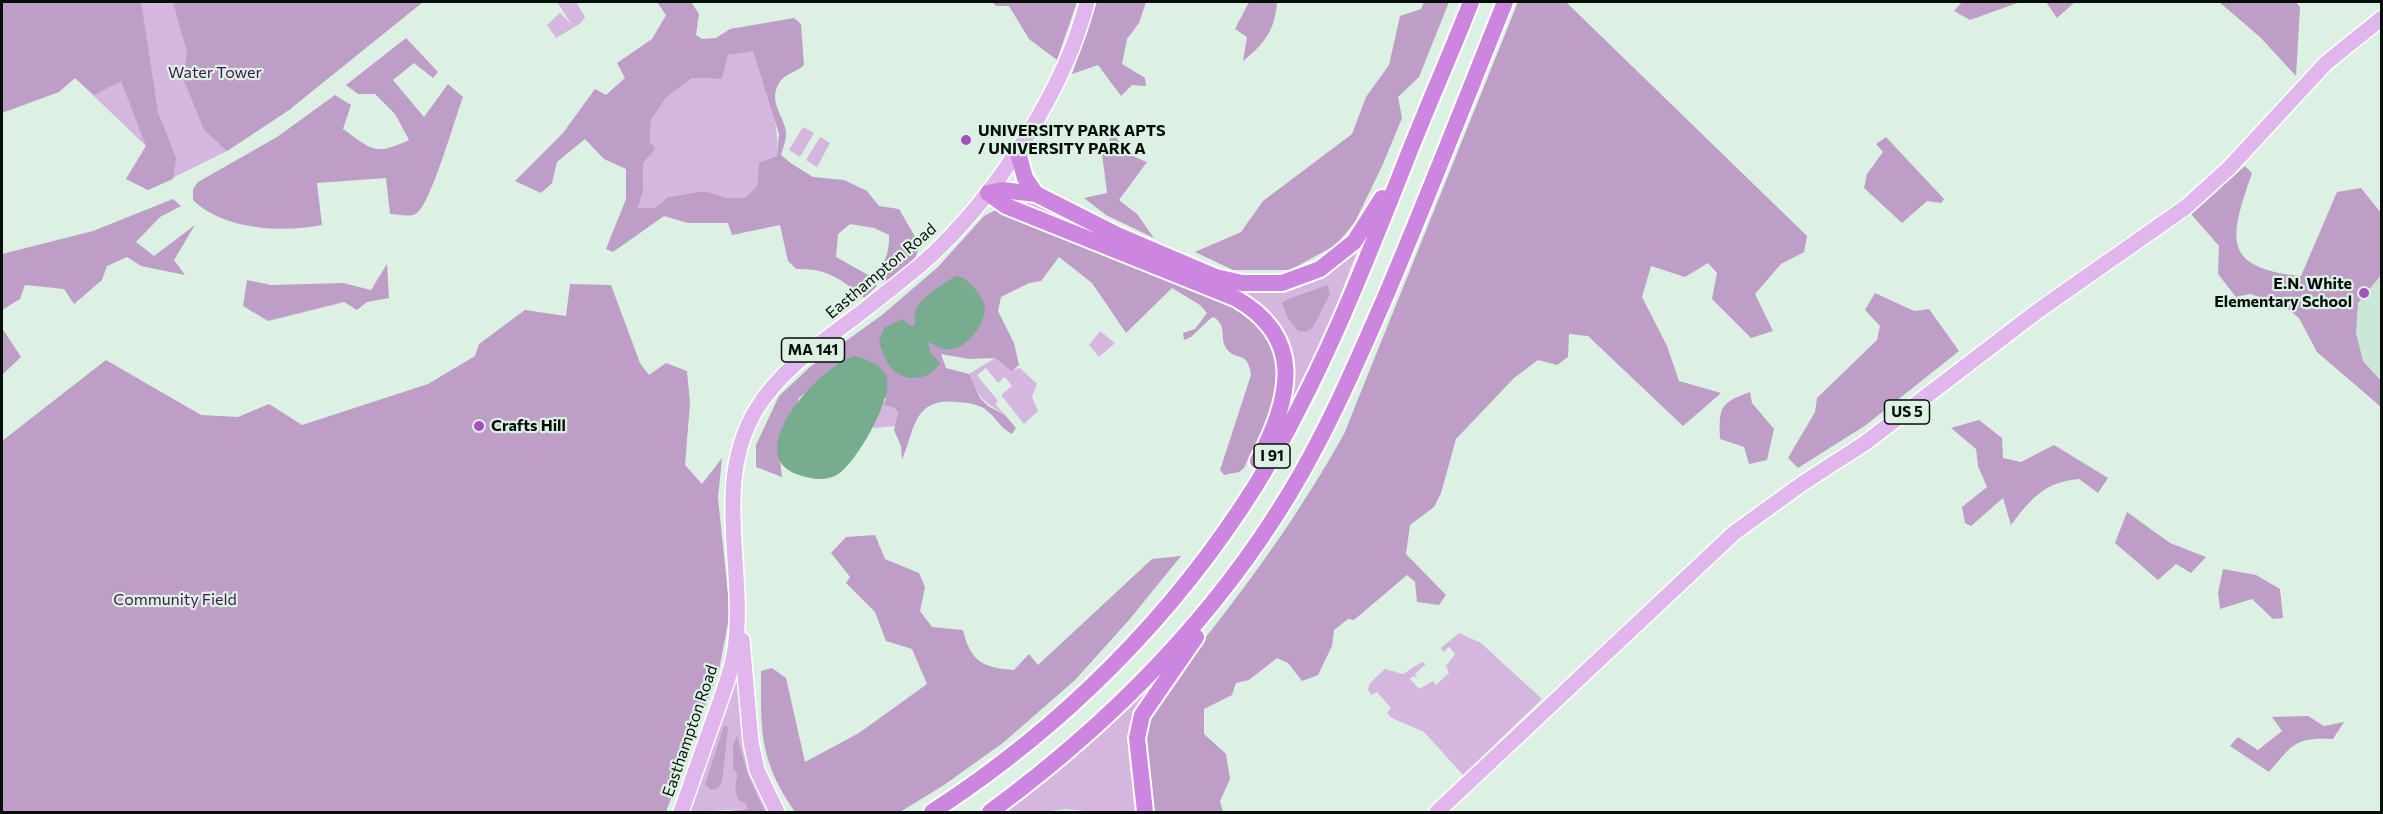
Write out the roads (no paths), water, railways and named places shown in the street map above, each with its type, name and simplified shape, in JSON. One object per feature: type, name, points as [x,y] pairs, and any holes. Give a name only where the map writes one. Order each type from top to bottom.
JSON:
[{"type":"highway","name":"I 91","points":[[932,813],[1013,756],[1057,719],[1134,644],[1191,577],[1256,484],[1291,422],[1327,350],[1372,247],[1471,2]]},
{"type":"highway","name":"I 91","points":[[990,813],[1039,777],[1121,704],[1199,619],[1251,554],[1289,496],[1357,361],[1416,223],[1505,2]]},
{"type":"highway","points":[[988,193],[1002,190],[1036,194],[1094,225],[1215,277],[1242,284],[1282,283],[1320,269],[1354,242],[1375,211],[1422,120]]},
{"type":"highway","points":[[1017,149],[1025,178],[1036,194]]},
{"type":"highway","points":[[988,193],[1006,206],[1235,298],[1260,315],[1277,337],[1286,366],[1283,402],[1261,454],[1191,577]]},
{"type":"highway","points":[[1145,813],[1137,738],[1142,715],[1251,554]]},
{"type":"main road","name":"Easthampton Road","points":[[681,813],[735,652],[739,610],[732,517],[734,475],[742,441],[757,408],[790,368],[932,255],[988,193],[1017,149],[1057,80],[1081,27],[1087,2]]},
{"type":"main road","name":"US 5","points":[[1437,813],[1734,532],[1865,443],[2058,296],[2186,207],[2229,168],[2326,63],[2382,18]]},
{"type":"main road","name":"MA 141","points":[[739,610],[751,742],[757,771],[777,813]]},
{"type":"place","name":"UNIVERSITY PARK APTS / UNIVERSITY PARK A","points":[[966,140]]},
{"type":"place","name":"E.N. White Elementary School","points":[[2364,293]]},
{"type":"place","name":"Crafts Hill","points":[[479,426]]},
{"type":"park label","name":"Water Tower","points":[[215,73]]},
{"type":"park label","name":"Community Field","points":[[175,600]]}]
